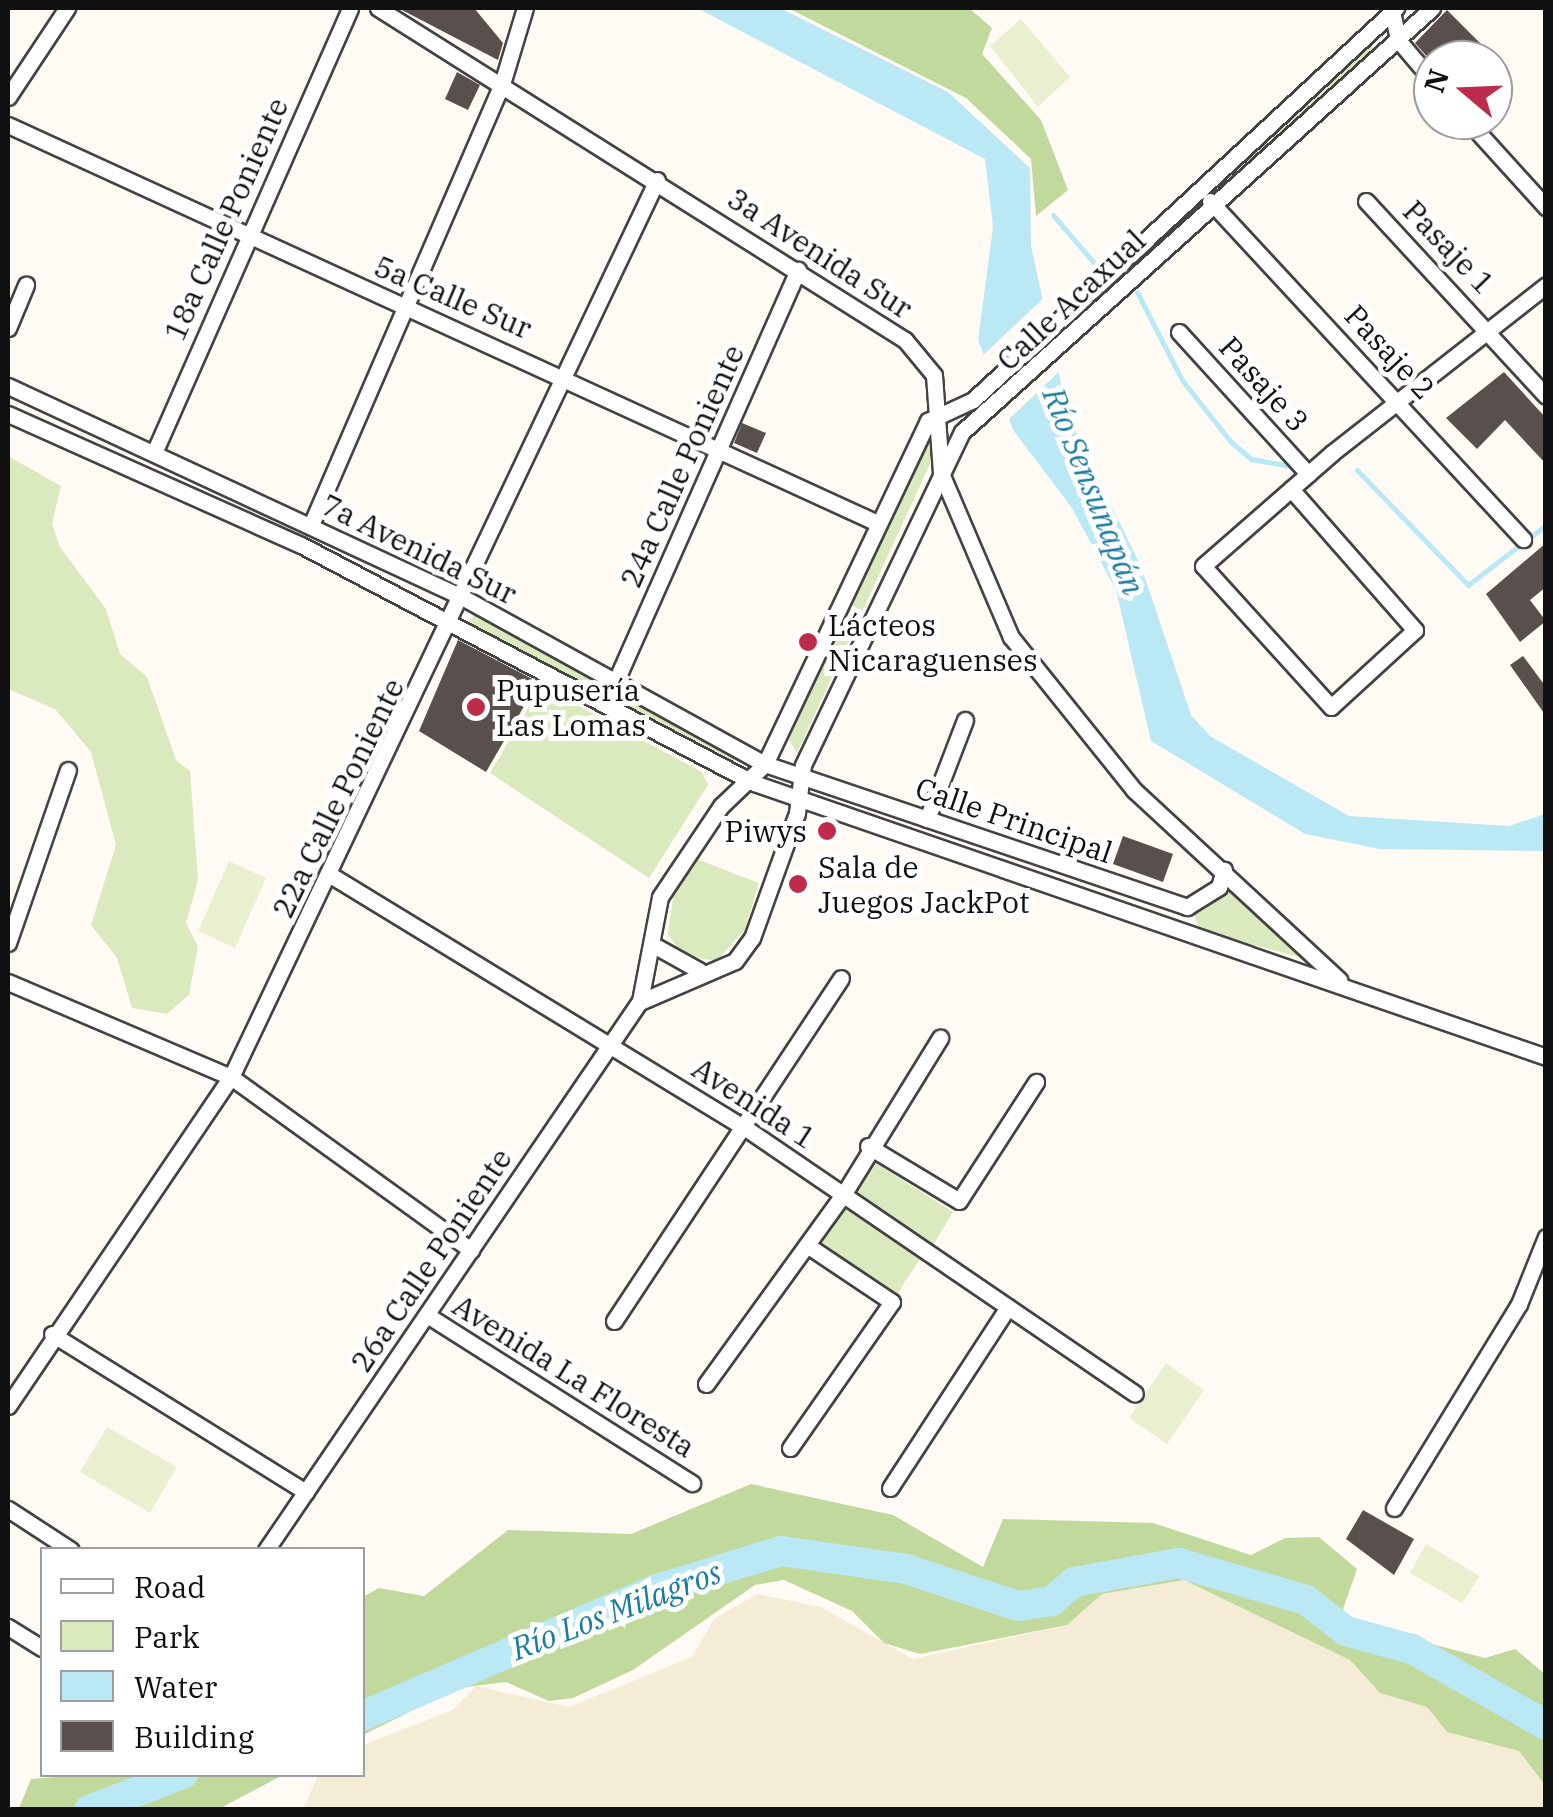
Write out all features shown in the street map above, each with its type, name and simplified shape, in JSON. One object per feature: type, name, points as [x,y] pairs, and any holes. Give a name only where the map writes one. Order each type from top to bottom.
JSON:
[{"type":"street","points":[[8,97],[66,8]]},
{"type":"street","name":"18a Calle Poniente","points":[[154,453],[350,8]]},
{"type":"street","name":"3a Avenida Sur","points":[[378,8],[906,340],[934,375],[941,473],[1011,636],[1134,790],[1345,986]]},
{"type":"street","points":[[311,525],[502,84],[524,8]]},
{"type":"street","name":"Calle Acaxual","points":[[941,473],[970,428],[1432,8]]},
{"type":"street","points":[[1394,9],[1398,40]]},
{"type":"street","name":"Calle Acaxual","points":[[936,413],[973,400],[1394,9]]},
{"type":"street","points":[[1372,30],[1398,40],[1413,57]]},
{"type":"street","name":"5a Calle Sur","points":[[8,125],[405,308],[567,375],[875,522]]},
{"type":"street","points":[[1485,140],[1546,207]]},
{"type":"street","name":"22a Calle Poniente","points":[[8,1405],[52,1334],[230,1076],[332,876],[657,180]]},
{"type":"street","points":[[1199,191],[1214,204]]},
{"type":"street","name":"Pasaje 1","points":[[1366,201],[1492,332],[1546,396]]},
{"type":"street","name":"Pasaje 2","points":[[1214,204],[1523,539]]},
{"type":"street","name":"24a Calle Poniente","points":[[615,683],[798,270]]},
{"type":"street","points":[[8,328],[26,285]]},
{"type":"street","points":[[1291,489],[1415,630],[1330,707],[1203,566],[1308,474],[1546,286]]},
{"type":"street","name":"Pasaje 3","points":[[1179,332],[1308,474]]},
{"type":"street","name":"7a Avenida Sur","points":[[8,386],[462,597],[765,764],[799,775]]},
{"type":"street","name":"26a Calle Poniente","points":[[268,1547],[640,1001],[658,947],[665,888],[720,806],[754,783],[765,764],[875,522],[936,413]]},
{"type":"street","name":"7a Avenida Sur","points":[[8,414],[452,620],[754,783],[798,796]]},
{"type":"street","points":[[640,1001],[736,961],[752,938],[798,796],[799,775],[941,473]]},
{"type":"street","points":[[927,820],[965,720]]},
{"type":"street","points":[[8,943],[68,770]]},
{"type":"street","name":"Calle Principal","points":[[799,775],[1187,907]]},
{"type":"street","name":"Calle Principal","points":[[798,796],[1546,1058]]},
{"type":"street","points":[[1192,932],[1187,907],[1219,886],[1224,870]]},
{"type":"street","name":"Avenida 1","points":[[332,876],[744,1127],[1135,1394]]},
{"type":"street","points":[[658,947],[678,966],[709,972]]},
{"type":"street","points":[[614,1321],[841,978]]},
{"type":"street","points":[[8,982],[230,1076],[471,1250]]},
{"type":"street","points":[[706,1384],[843,1194],[868,1146],[940,1038]]},
{"type":"street","points":[[868,1146],[958,1202],[1036,1082]]},
{"type":"street","points":[[1394,1508],[1519,1304],[1546,1237]]},
{"type":"street","points":[[790,1448],[892,1302],[807,1245]]},
{"type":"street","points":[[890,1488],[1008,1307]]},
{"type":"street","name":"Avenida La Floresta","points":[[427,1315],[692,1483]]},
{"type":"street","points":[[52,1334],[306,1492]]},
{"type":"street","points":[[8,1509],[67,1547]]},
{"type":"street","points":[[8,1626],[40,1647]]},
{"type":"shaded area","points":[[1184,1580],[1350,1660],[1380,1693],[1427,1707],[1447,1732],[1519,1751],[1546,1785],[1545,1810],[303,1810],[317,1777],[365,1777],[365,1744],[453,1710],[476,1686],[569,1707],[692,1657],[714,1619],[757,1594],[821,1607],[913,1659],[1067,1625],[1102,1594]]},
{"type":"green space","points":[[788,8],[969,8],[992,28],[982,54],[1041,120],[1068,190],[1036,216],[1031,159],[966,98]]},
{"type":"green space","points":[[1021,19],[1070,77],[1038,107],[990,46]]},
{"type":"green space","points":[[1371,43],[1374,49],[1214,192],[1213,185]]},
{"type":"green space","points":[[1186,211],[1194,216],[1114,280],[1114,277]]},
{"type":"green space","points":[[933,441],[935,453],[797,753],[788,738],[919,446]]},
{"type":"green space","points":[[8,456],[61,486],[52,524],[60,547],[106,609],[120,654],[147,677],[176,760],[190,771],[198,880],[186,923],[198,947],[189,995],[167,1014],[132,1008],[117,958],[91,925],[116,845],[91,752],[55,709],[8,689]]},
{"type":"green space","points":[[474,611],[736,755],[735,761],[471,625]]},
{"type":"green space","points":[[541,686],[702,772],[708,785],[649,878],[490,773]]},
{"type":"green space","points":[[694,858],[759,883],[745,929],[717,961],[682,955],[668,934],[674,891]]},
{"type":"green space","points":[[229,861],[266,878],[235,948],[198,931]]},
{"type":"green space","points":[[1233,890],[1306,959],[1199,930],[1194,913]]},
{"type":"green space","points":[[863,1155],[953,1212],[928,1253],[843,1195]]},
{"type":"green space","points":[[837,1203],[920,1259],[892,1302],[807,1245]]},
{"type":"green space","points":[[1166,1363],[1204,1390],[1167,1444],[1129,1418]]},
{"type":"green space","points":[[107,1427],[177,1467],[150,1513],[80,1472]]},
{"type":"green space","points":[[751,1484],[893,1515],[983,1567],[1003,1519],[1153,1523],[1251,1555],[1285,1538],[1319,1537],[1357,1569],[1343,1609],[1352,1623],[1485,1658],[1515,1649],[1545,1674],[1545,1785],[1519,1751],[1447,1732],[1427,1707],[1380,1693],[1350,1660],[1184,1580],[1102,1594],[1067,1625],[920,1654],[884,1643],[852,1611],[784,1580],[755,1585],[633,1670],[573,1698],[549,1701],[506,1682],[458,1688],[365,1734],[365,1596],[379,1588],[424,1596],[508,1530],[631,1534]]},
{"type":"green space","points":[[1426,1544],[1480,1576],[1462,1603],[1410,1573]]},
{"type":"green space","points":[[279,1777],[219,1809],[19,1808],[31,1779]]},
{"type":"water","name":"Río Sensunapán","points":[[697,8],[780,8],[948,92],[1030,168],[1031,246],[1068,415],[1142,569],[1191,715],[1210,736],[1349,816],[1509,826],[1545,814],[1545,851],[1380,849],[1305,834],[1151,741],[1116,590],[1072,508],[1013,430],[978,340],[993,227],[985,159]]},
{"type":"pier","points":[[1049,293],[1065,366],[1006,422],[980,358]]},
{"type":"building","points":[[398,8],[474,8],[503,43],[498,60]]},
{"type":"building","points":[[1447,10],[1477,40],[1418,40]]},
{"type":"building","points":[[457,72],[480,85],[468,110],[445,99]]},
{"type":"building","points":[[1504,372],[1546,418],[1546,464],[1505,420],[1477,449],[1446,418]]},
{"type":"building","points":[[742,423],[766,433],[757,453],[734,443]]},
{"type":"building","points":[[1546,543],[1546,587],[1530,600],[1546,621],[1520,642],[1486,594]]},
{"type":"building","name":"Pupusería Las Lomas","points":[[458,640],[538,682],[486,772],[419,731]]},
{"type":"building","points":[[1523,656],[1546,687],[1546,716],[1510,665]]},
{"type":"building","points":[[1123,836],[1173,854],[1163,882],[1113,864]]},
{"type":"building","points":[[1363,1510],[1414,1539],[1394,1575],[1346,1539]]},
{"type":"waterway","points":[[1053,215],[1095,264]]},
{"type":"waterway","points":[[1137,292],[1182,380],[1231,442],[1251,459],[1296,467]]},
{"type":"waterway","points":[[1357,470],[1468,585],[1546,525]]},
{"type":"waterway","name":"Río Los Milagros","points":[[365,1715],[657,1589],[781,1551],[906,1569],[1018,1606],[1052,1601],[1074,1582],[1179,1563],[1306,1600],[1346,1631],[1412,1649],[1546,1725]]},
{"type":"waterway","name":"Río Los Milagros","points":[[89,1810],[175,1777]]},
{"type":"place","name":"Lácteos Nicaraguenses","points":[[808,642]]},
{"type":"place","name":"Pupusería Las Lomas","points":[[476,707]]},
{"type":"place","name":"Piwys","points":[[827,831]]},
{"type":"place","name":"Sala de Juegos JackPot","points":[[798,884]]}]
